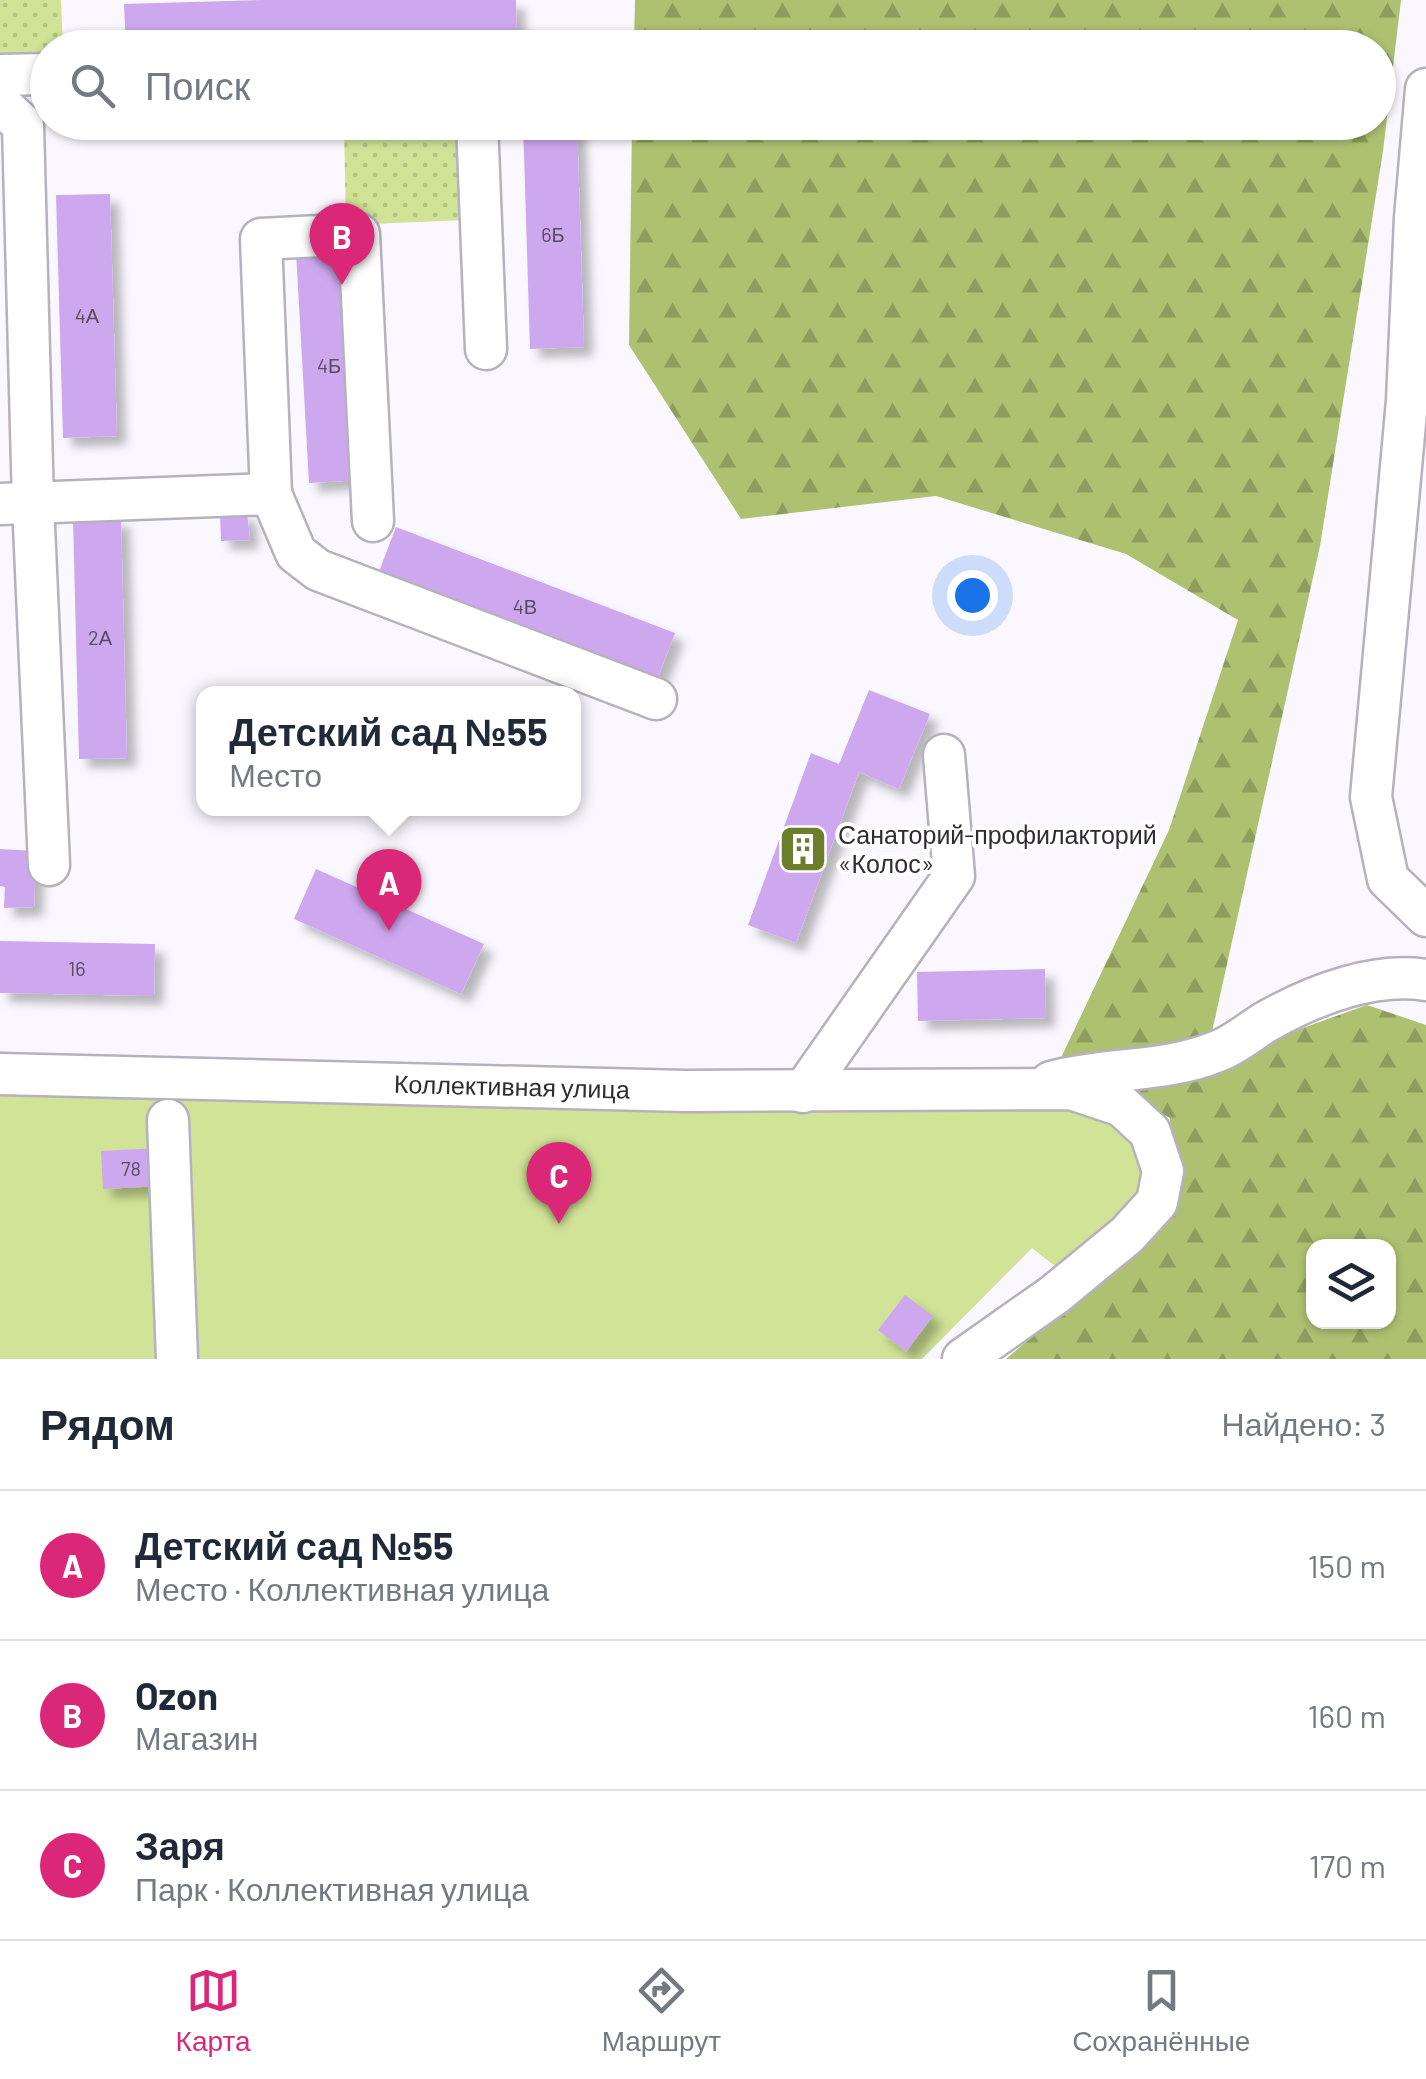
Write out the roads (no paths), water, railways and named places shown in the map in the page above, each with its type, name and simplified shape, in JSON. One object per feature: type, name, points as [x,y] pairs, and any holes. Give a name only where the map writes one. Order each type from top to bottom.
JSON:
[{"type":"street","points":[[0,74],[30,74]]},
{"type":"street","points":[[1426,89],[1408,401],[1371,797],[1388,879],[1426,916]]},
{"type":"street","points":[[0,104],[23,125],[17,504],[49,864]]},
{"type":"street","points":[[478,140],[486,349]]},
{"type":"street","points":[[373,520],[359,234],[261,239],[272,494],[296,554],[318,570],[656,699]]},
{"type":"street","points":[[17,504],[272,494]]},
{"type":"street","points":[[803,1092],[954,876],[944,756]]},
{"type":"street","points":[[1024,1090],[1086,1072],[1142,1069],[1218,1051],[1317,996],[1403,976],[1426,980]]},
{"type":"street","name":"Коллективная улица","points":[[0,1074],[803,1092],[1024,1090]]},
{"type":"street","points":[[963,1359],[1054,1295],[1126,1235],[1157,1202],[1163,1171],[1150,1132],[1122,1106],[1070,1089],[1024,1090]]},
{"type":"street","points":[[168,1120],[177,1359]]},
{"type":"place","name":"Ozon","points":[[342,285]]},
{"type":"place","name":"Санаторий-профилакторий «Колос»","points":[[803,849]]},
{"type":"place","name":"Детский сад №55","points":[[389,931]]},
{"type":"place","name":"Заря","points":[[559,1224]]}]
